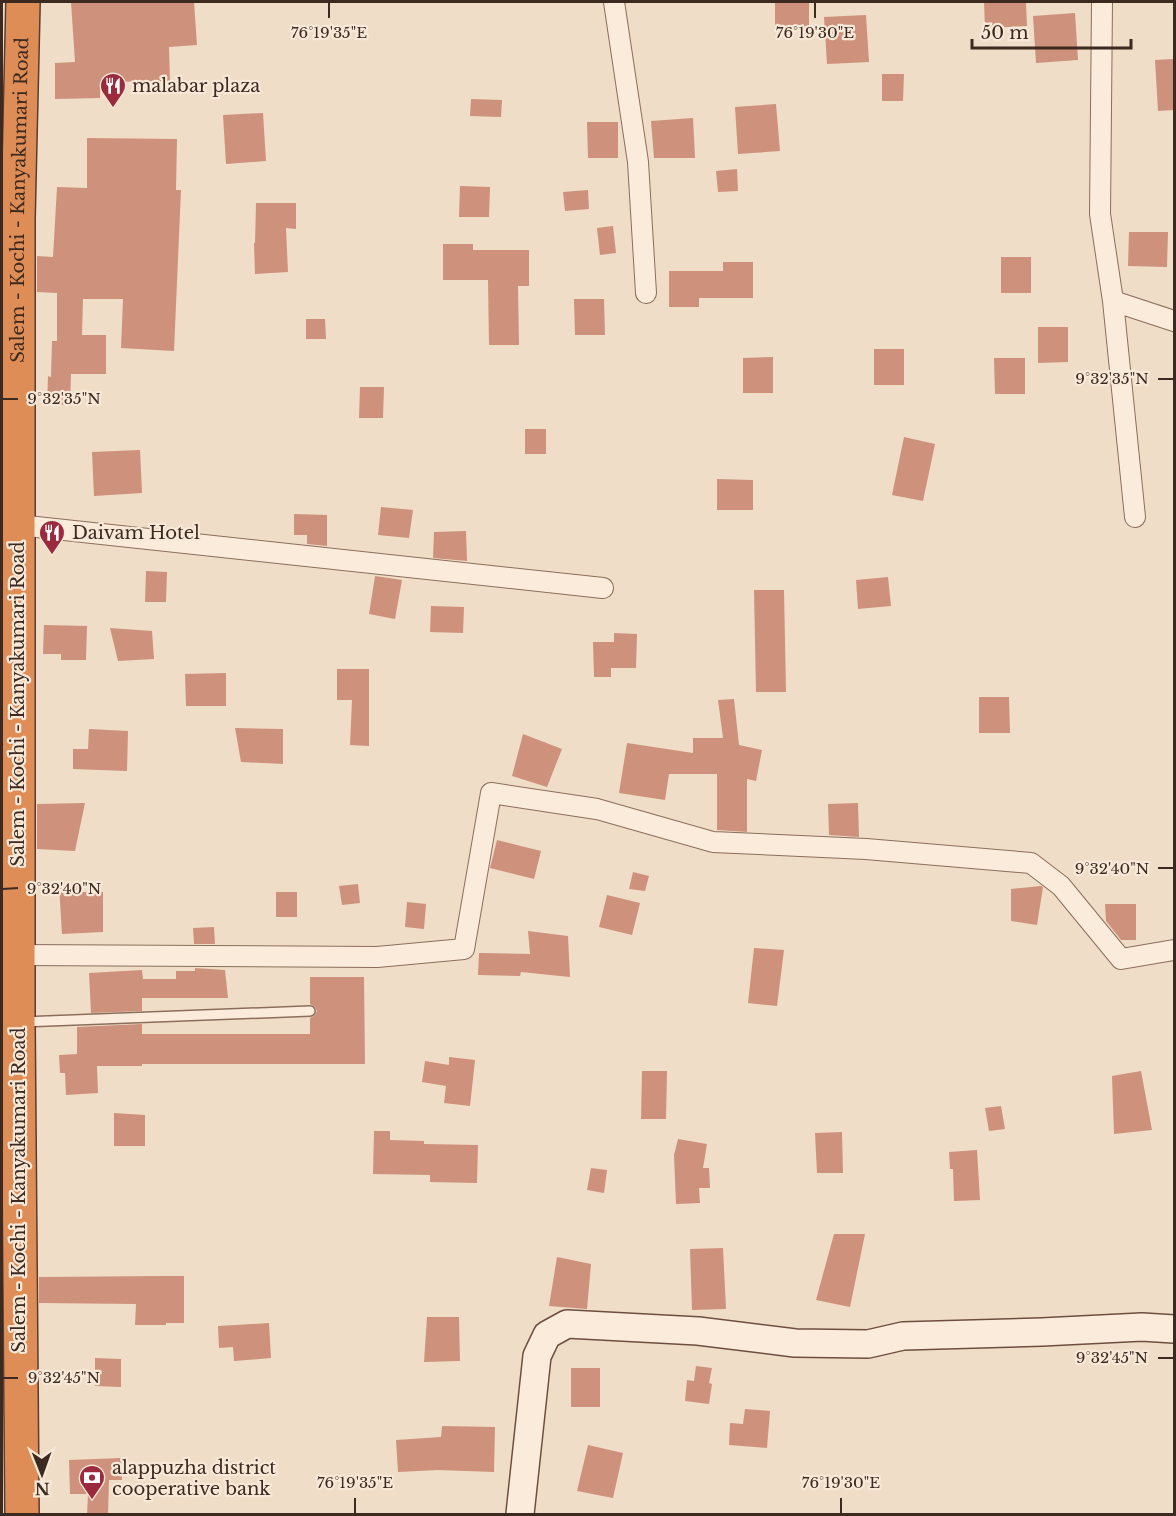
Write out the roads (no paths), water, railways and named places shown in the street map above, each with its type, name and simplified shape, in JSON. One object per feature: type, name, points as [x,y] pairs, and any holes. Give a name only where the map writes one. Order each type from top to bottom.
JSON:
[{"type":"highway","name":"Salem - Kochi - Kanyakumari Road","points":[[22,1515],[18,1022],[18,173],[23,2]]},
{"type":"street","points":[[614,2],[638,162],[646,293]]},
{"type":"street","points":[[1102,2],[1100,214],[1113,301],[1135,517]]},
{"type":"street","points":[[1113,301],[1174,321]]},
{"type":"street","points":[[18,525],[603,588]]},
{"type":"street","points":[[18,955],[377,957],[464,950],[491,793],[597,809],[713,842],[866,849],[1031,864],[1061,886],[1121,959],[1174,950]]},
{"type":"street","points":[[520,1515],[537,1356],[547,1335],[567,1324],[698,1331],[795,1343],[868,1344],[903,1336],[1142,1327],[1174,1329]]},
{"type":"lane","points":[[18,1022],[310,1011]]},
{"type":"place","name":"malabar plaza","points":[[113,109]]},
{"type":"place","name":"Daivam Hotel","points":[[52,556]]},
{"type":"place","name":"alappuzha district cooperative bank","points":[[92,1501]]}]
